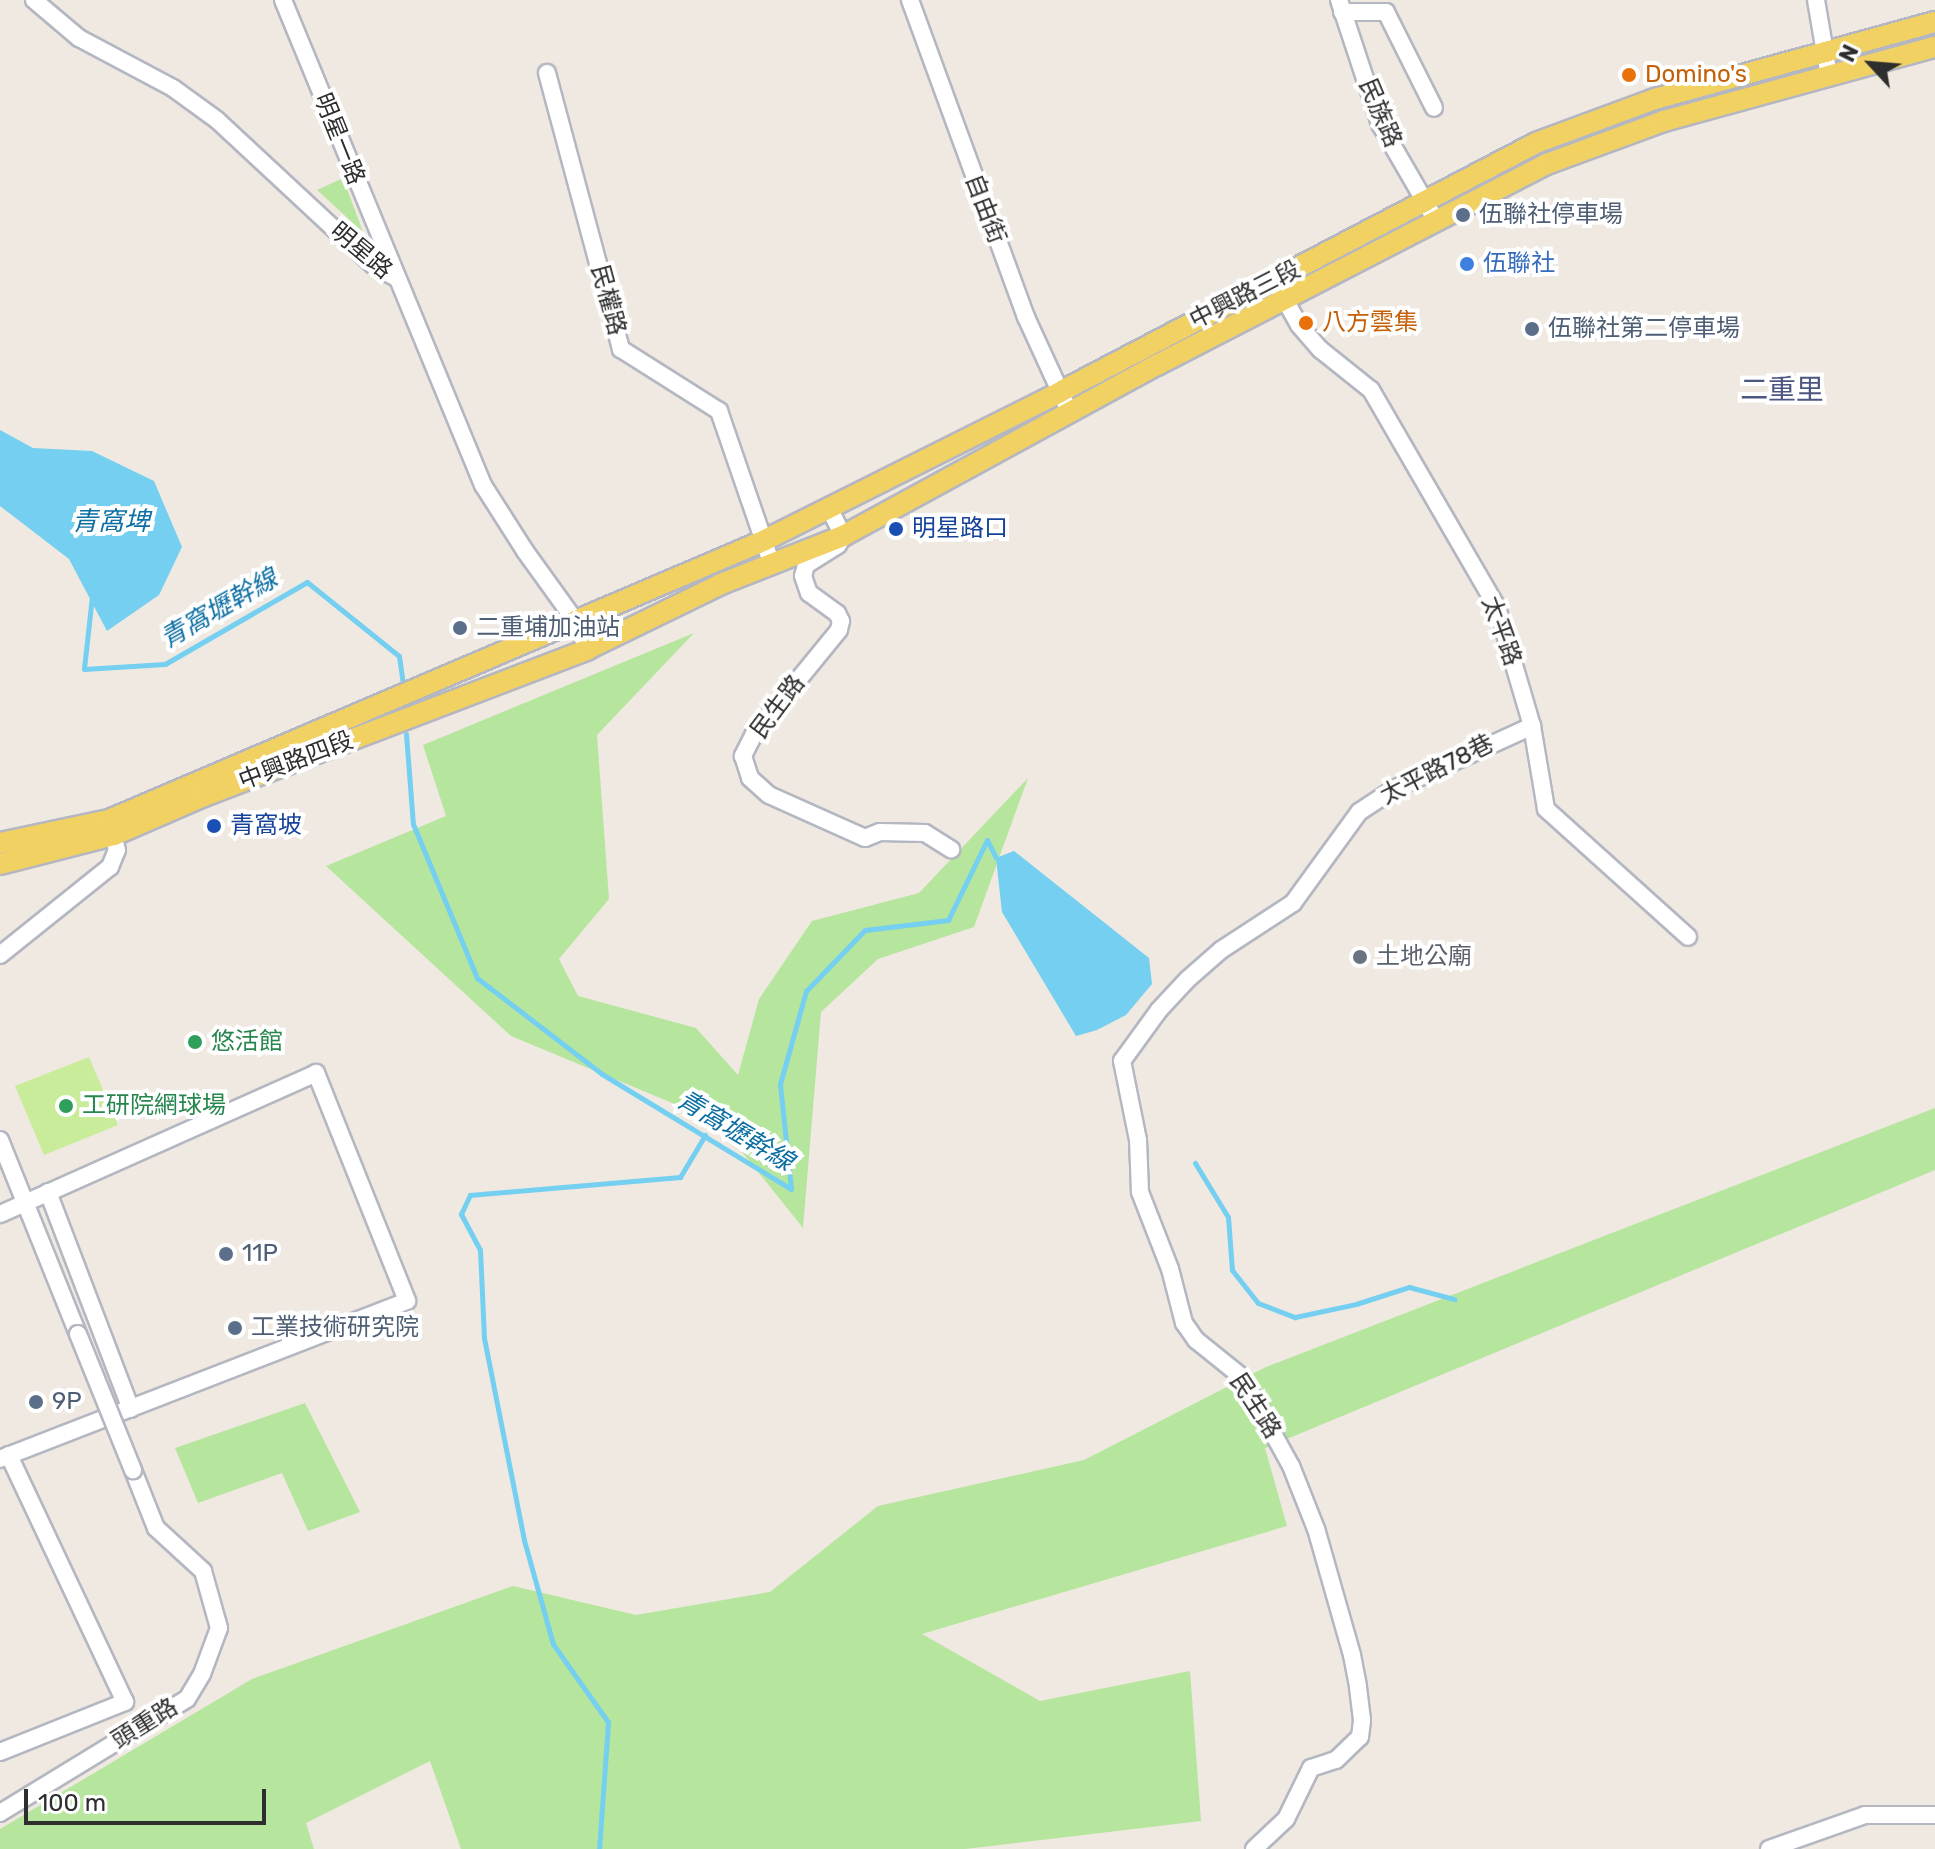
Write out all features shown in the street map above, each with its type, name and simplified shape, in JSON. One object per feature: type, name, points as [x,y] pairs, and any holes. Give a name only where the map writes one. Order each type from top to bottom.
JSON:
[{"type":"main road","name":"中興路三段","points":[[574,619],[830,510],[1274,281],[1423,199],[1536,143],[1655,99],[1935,22]]},
{"type":"main road","name":"中興路三段","points":[[588,649],[721,584],[843,536],[1435,219],[1547,164],[1649,126],[1935,47]]},
{"type":"main road","name":"中興路四段","points":[[0,843],[112,827],[574,619]]},
{"type":"main road","name":"中興路四段","points":[[0,864],[204,796],[588,649]]},
{"type":"street","name":"明星路","points":[[34,0],[79,38],[173,88],[217,120],[373,265],[396,278],[483,485],[574,619],[588,649]]},
{"type":"street","name":"明星一路","points":[[283,0],[396,278]]},
{"type":"street","name":"自由街","points":[[910,0],[1026,317],[1070,413]]},
{"type":"street","points":[[1816,0],[1829,76]]},
{"type":"street","points":[[1340,6],[1386,12],[1434,108]]},
{"type":"street","name":"民族路","points":[[1340,6],[1380,124],[1435,219]]},
{"type":"street","name":"民權路","points":[[547,73],[621,349],[719,411],[772,565]]},
{"type":"street","name":"太平路","points":[[1274,281],[1299,325],[1321,350],[1371,390],[1387,413],[1497,607],[1532,726],[1546,809],[1688,937]]},
{"type":"street","points":[[830,510],[843,536]]},
{"type":"street","name":"民生路","points":[[843,536],[838,545],[806,565],[803,576],[809,593],[837,613],[841,621],[839,630],[754,734],[743,756],[750,778],[769,795],[865,838],[880,832],[925,833],[951,849]]},
{"type":"street","name":"太平路78巷","points":[[1122,1061],[1150,1021],[1188,979],[1233,941],[1293,903],[1359,812],[1394,789],[1532,726]]},
{"type":"street","points":[[0,955],[110,867],[117,850],[112,827]]},
{"type":"street","name":"民生路","points":[[1122,1061],[1138,1140],[1140,1192],[1170,1269],[1184,1323],[1196,1340],[1242,1377],[1291,1466],[1316,1529],[1352,1655],[1362,1720],[1360,1737],[1350,1751],[1311,1768],[1286,1819],[1254,1849]]},
{"type":"street","points":[[0,1214],[316,1073],[407,1301],[5,1457],[125,1702],[0,1752]]},
{"type":"street","name":"頭重路","points":[[0,1140],[156,1528],[203,1571],[219,1628],[202,1674],[187,1699],[0,1813]]},
{"type":"street","points":[[48,1192],[131,1409]]},
{"type":"street","points":[[1769,1849],[1865,1815],[1935,1815]]},
{"type":"green space","points":[[343,178],[363,232],[317,190]]},
{"type":"green space","points":[[694,633],[597,735],[609,899],[559,959],[578,996],[696,1028],[738,1075],[759,999],[812,921],[919,893],[1028,778],[974,927],[878,959],[821,1012],[803,1228],[718,1122],[511,1036],[326,866],[446,816],[423,745]]},
{"type":"green space","name":"工研院網球場","points":[[89,1057],[118,1125],[44,1155],[15,1086]]},
{"type":"green space","points":[[1935,1108],[1935,1170],[1265,1448],[1287,1526],[922,1634],[1040,1701],[1190,1671],[1201,1821],[965,1849],[461,1849],[430,1761],[306,1823],[314,1849],[0,1849],[0,1829],[252,1679],[513,1586],[636,1615],[770,1592],[878,1506],[1084,1460],[1266,1367]]},
{"type":"green space","points":[[305,1403],[360,1512],[308,1531],[282,1473],[198,1503],[175,1448]]},
{"type":"water","name":"青窩埤","points":[[0,430],[33,448],[92,451],[154,481],[182,547],[159,595],[107,631],[69,559],[0,506]]},
{"type":"water","points":[[1014,851],[1149,958],[1152,984],[1126,1015],[1097,1030],[1076,1036],[1002,912],[996,858]]},
{"type":"waterway","name":"青窩壢幹線","points":[[92,596],[84,669],[165,664],[307,582],[399,656],[403,686]]},
{"type":"waterway","name":"青窩壢幹線","points":[[406,734],[413,824],[477,978],[602,1074],[791,1189],[780,1084],[806,991],[865,930],[948,920],[987,840],[996,858]]},
{"type":"waterway","points":[[599,1849],[608,1722],[553,1644],[524,1540],[484,1338],[480,1250],[461,1214],[470,1195],[680,1177],[705,1135]]},
{"type":"waterway","points":[[1195,1163],[1228,1217],[1232,1270],[1258,1303],[1295,1317],[1356,1304],[1409,1287],[1454,1299]]},
{"type":"place","name":"Domino's","points":[[1629,75]]},
{"type":"place","name":"伍聯社停車場","points":[[1463,215]]},
{"type":"place","name":"伍聯社","points":[[1467,264]]},
{"type":"place","name":"八方雲集","points":[[1306,323]]},
{"type":"place","name":"伍聯社第二停車場","points":[[1532,329]]},
{"type":"place","name":"明星路口","points":[[896,529]]},
{"type":"place","name":"二重埔加油站","points":[[460,628]]},
{"type":"place","name":"青窩坡","points":[[214,826]]},
{"type":"place","name":"土地公廟","points":[[1360,957]]},
{"type":"place","name":"悠活館","points":[[195,1042]]},
{"type":"place","name":"工研院網球場","points":[[66,1106]]},
{"type":"place","name":"11P","points":[[226,1254]]},
{"type":"place","name":"工業技術研究院","points":[[235,1328]]},
{"type":"place","name":"9P","points":[[36,1402]]},
{"type":"district","name":"二重里","points":[[1782,390]]}]
